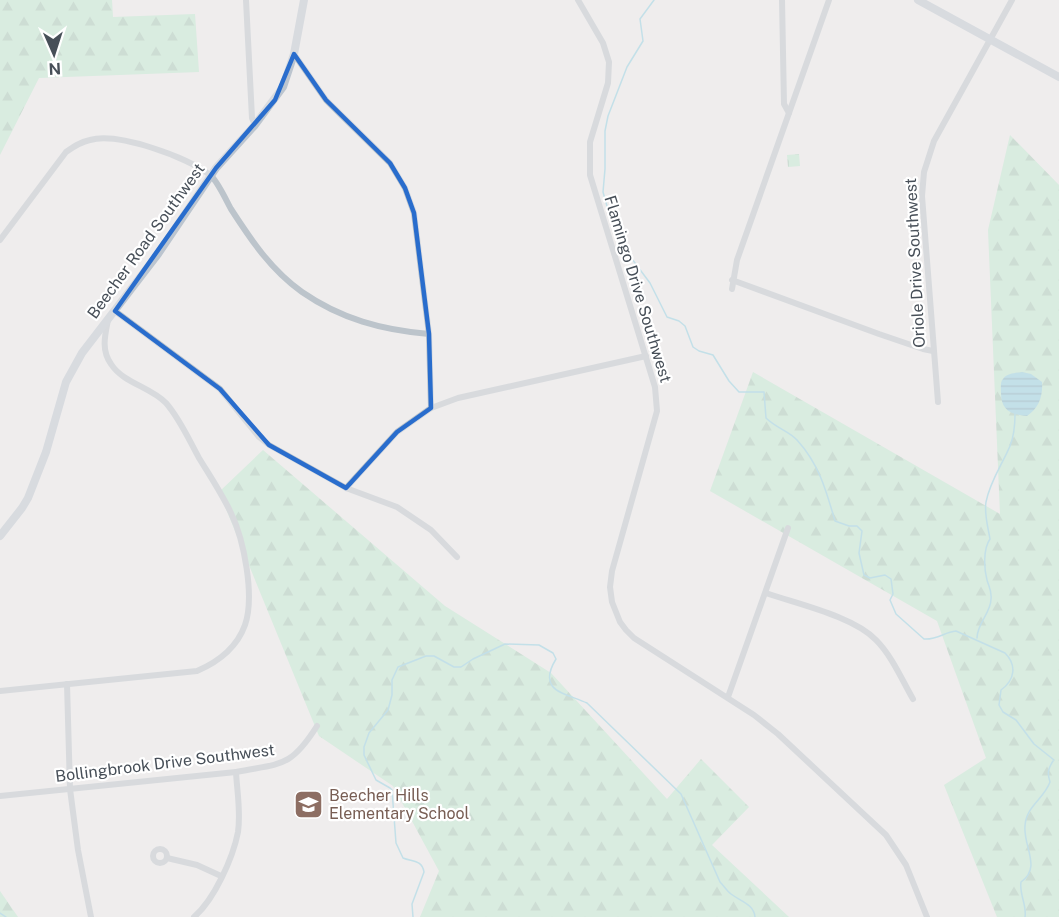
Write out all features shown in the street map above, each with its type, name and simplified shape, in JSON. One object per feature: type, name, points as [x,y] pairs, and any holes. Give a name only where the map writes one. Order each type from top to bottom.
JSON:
[{"type":"street","points":[[246,0],[252,118],[255,126]]},
{"type":"street","name":"Beecher Road Southwest","points":[[0,536],[28,498],[46,452],[66,382],[82,353],[159,254],[211,175],[255,126],[284,87],[294,54],[303,0]]},
{"type":"street","name":"Flamingo Drive Southwest","points":[[578,0],[603,43],[609,62],[608,83],[590,142],[590,175],[655,387],[657,411],[612,571],[610,587],[612,602],[620,622],[634,638],[728,697],[778,734],[886,835],[906,865],[927,917]]},
{"type":"street","points":[[782,0],[784,104],[789,113]]},
{"type":"street","points":[[732,289],[737,260],[829,0]]},
{"type":"street","points":[[918,0],[1059,76]]},
{"type":"street","name":"Oriole Drive Southwest","points":[[938,402],[922,196],[924,172],[934,141],[1012,0]]},
{"type":"street","points":[[294,54],[326,99],[382,154],[402,181],[414,213],[429,334],[431,408]]},
{"type":"street","points":[[0,240],[66,152],[77,144],[102,138],[141,144],[175,156],[211,175],[252,242],[277,270],[302,292],[332,310],[367,325],[429,334]]},
{"type":"street","points":[[732,280],[879,334],[933,351]]},
{"type":"street","points":[[115,311],[220,389],[268,445],[346,488],[397,507],[431,530],[457,557]]},
{"type":"street","points":[[0,691],[197,671],[222,657],[235,644],[244,628],[247,613],[247,571],[243,549],[231,513],[172,412],[157,395],[121,374],[109,363],[104,345],[108,320]]},
{"type":"street","points":[[346,488],[397,432],[431,408],[458,398],[646,356]]},
{"type":"street","points":[[728,697],[788,528]]},
{"type":"street","points":[[766,593],[848,621],[866,631],[885,651],[914,699]]},
{"type":"street","points":[[68,684],[70,789],[78,850],[91,917]]},
{"type":"street","name":"Bollingbrook Drive Southwest","points":[[0,796],[236,772],[284,762],[304,746],[317,726]]},
{"type":"street","points":[[194,917],[209,900],[232,853],[238,831],[236,772]]},
{"type":"street","points":[[167,858],[197,865],[222,876]]},
{"type":"highlighted area","points":[[294,54],[326,100],[390,163],[405,188],[414,213],[429,334],[431,408],[397,432],[346,488],[269,445],[220,389],[115,311],[216,168],[275,100]]},
{"type":"green space","points":[[0,0],[112,0],[113,17],[195,14],[199,72],[39,78],[0,155]]},
{"type":"green space","points":[[1010,135],[1059,185],[1059,917],[997,917],[944,785],[986,758],[937,621],[710,491],[753,372],[1000,514],[988,230]]},
{"type":"green space","points":[[799,154],[800,166],[788,167],[787,155]]},
{"type":"green space","points":[[263,450],[445,606],[551,673],[667,799],[701,759],[749,807],[712,845],[789,917],[420,917],[439,871],[393,786],[319,736],[219,492]]},
{"type":"green space","points":[[0,891],[18,917],[0,917]]},
{"type":"water","points":[[1022,372],[1031,374],[1042,382],[1039,401],[1035,409],[1027,416],[1008,410],[1001,399],[1003,379],[1009,374]]},
{"type":"waterway","points":[[654,0],[640,19],[643,41],[627,67],[608,116],[605,131],[603,192],[607,206],[617,217],[619,240],[650,283],[667,317],[685,326],[693,347],[713,355],[729,381],[739,392],[764,392],[766,418],[794,437],[805,449],[825,488],[835,521],[857,526],[862,531],[859,553],[864,575],[870,578],[885,575],[891,579],[893,594],[890,600],[896,614],[924,639],[956,631],[1005,653],[1011,662],[1013,672],[1009,682],[1001,690],[999,705],[1003,712],[1016,720],[1034,744],[1054,760]]},
{"type":"waterway","points":[[977,638],[979,628],[989,609],[991,596],[985,565],[985,553],[990,539],[986,502],[993,480],[1011,442],[1015,414]]},
{"type":"waterway","points":[[413,917],[412,904],[424,872],[423,868],[416,862],[403,858],[396,843],[392,790],[376,780],[364,755],[364,747],[369,733],[388,710],[392,695],[392,680],[398,667],[426,656],[434,656],[454,667],[461,667],[505,644],[539,645],[553,653],[556,659],[549,678],[551,685],[556,690],[587,703],[681,794],[720,882],[731,894],[749,906],[755,917]]},
{"type":"waterway","points":[[1025,917],[1021,882],[1027,876],[1031,863],[1025,834],[1026,819],[1050,782],[1048,771],[1053,761]]},
{"type":"waterway","points":[[0,913],[6,917]]},
{"type":"place","name":"Beecher Hills Elementary School","points":[[308,804]]}]
